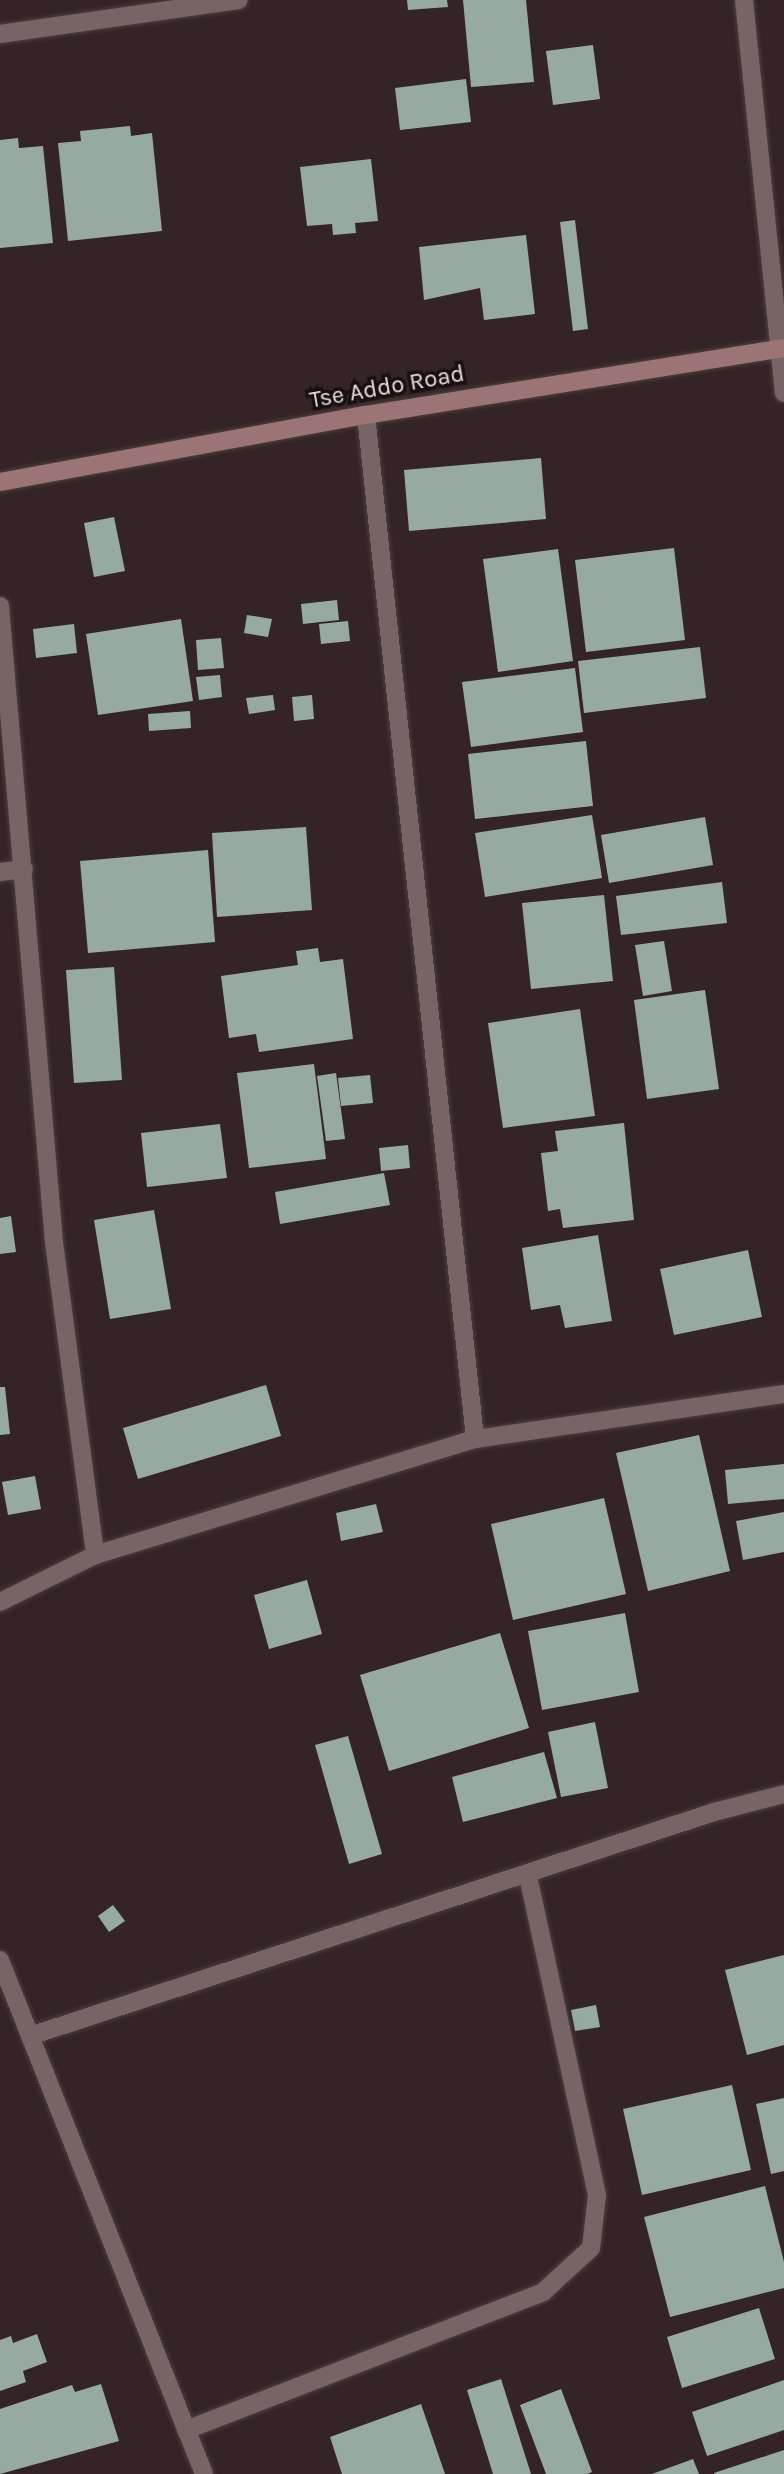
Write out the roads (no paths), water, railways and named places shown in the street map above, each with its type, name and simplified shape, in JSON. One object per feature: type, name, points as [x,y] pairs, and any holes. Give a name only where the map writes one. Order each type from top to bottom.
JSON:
[{"type":"street","points":[[0,34],[239,0]]},
{"type":"street","points":[[744,0],[782,349],[784,393]]},
{"type":"street","name":"Tse Addo Road","points":[[0,482],[366,415],[782,349]]},
{"type":"street","points":[[366,415],[475,1439]]},
{"type":"street","points":[[0,606],[54,1242],[95,1555]]},
{"type":"street","points":[[0,872],[24,869]]},
{"type":"street","points":[[0,1602],[95,1555],[475,1439],[784,1394]]},
{"type":"street","points":[[30,2036],[528,1876],[714,1812],[784,1794]]},
{"type":"street","points":[[186,2430],[543,2292],[591,2248],[597,2195],[528,1876]]},
{"type":"street","points":[[0,1960],[204,2474]]}]
